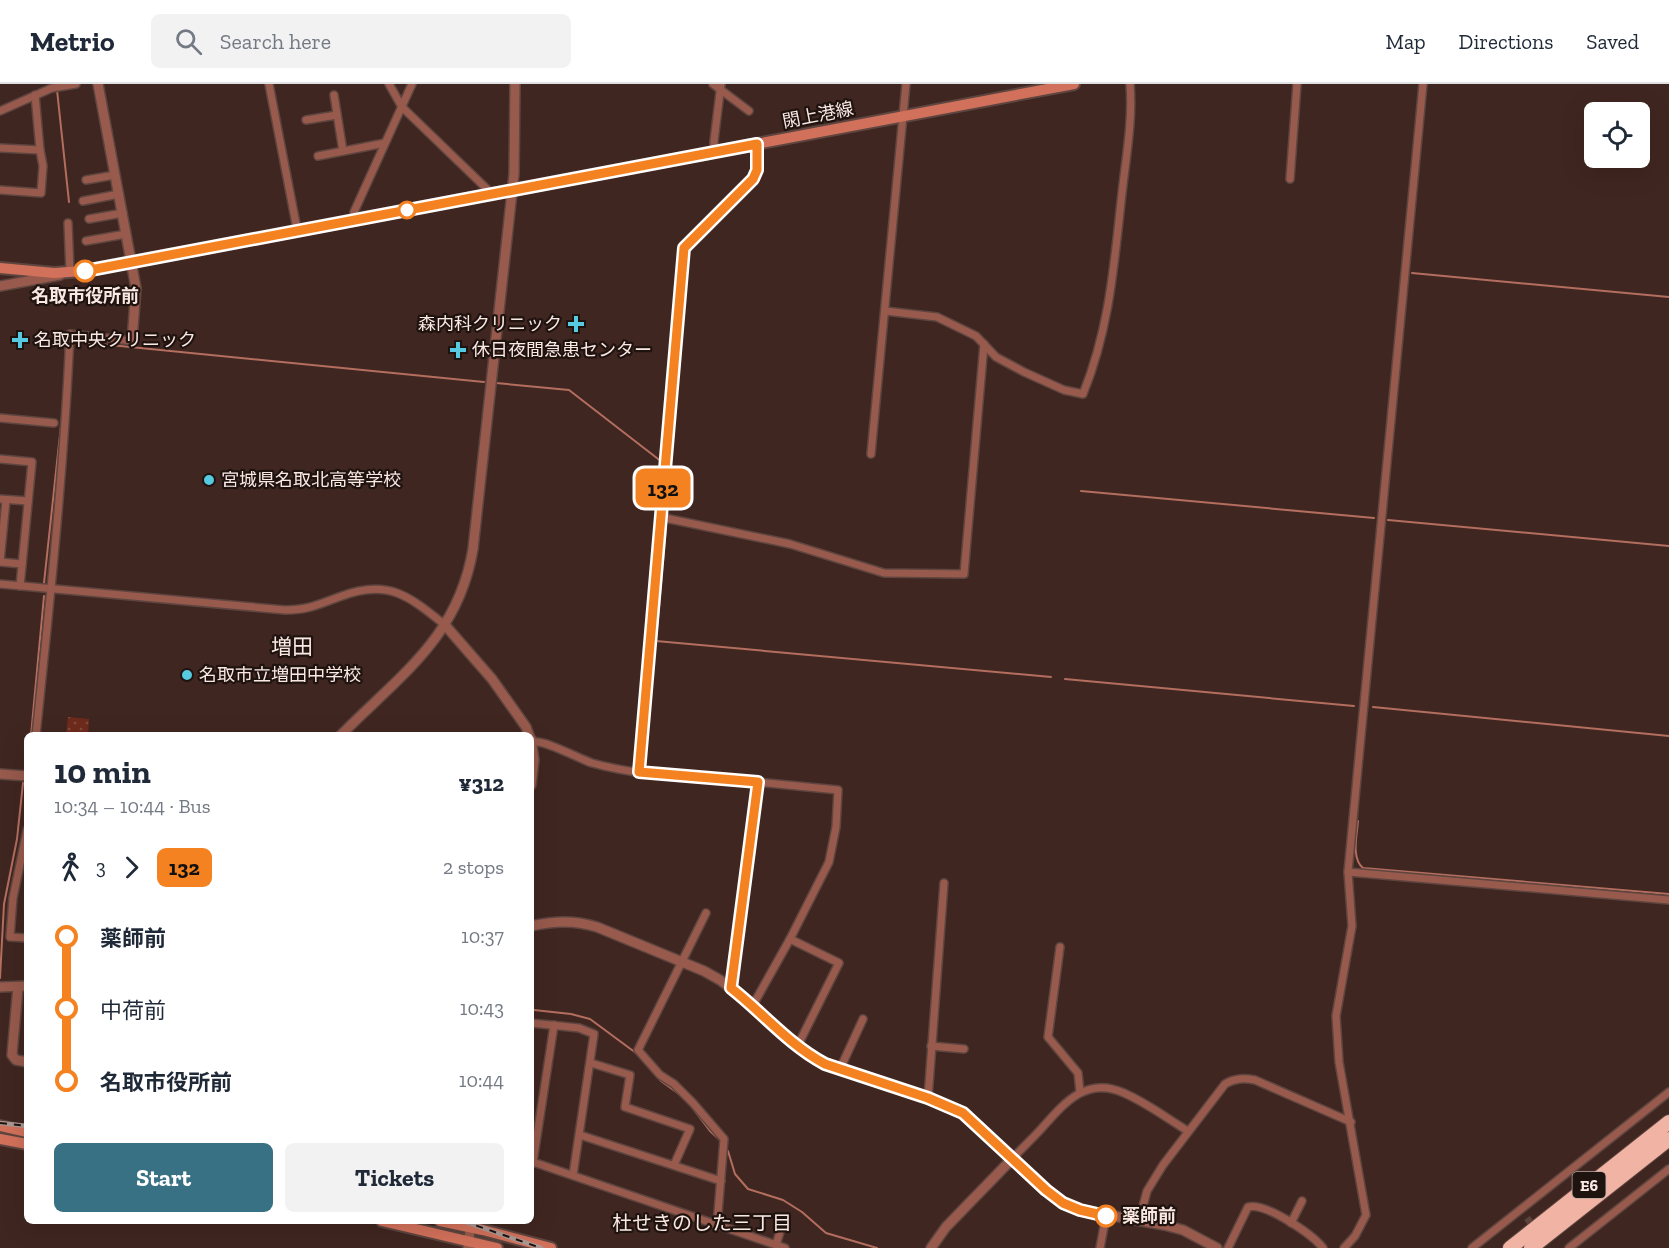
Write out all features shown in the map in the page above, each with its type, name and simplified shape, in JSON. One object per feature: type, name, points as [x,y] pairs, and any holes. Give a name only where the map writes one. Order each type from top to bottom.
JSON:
[{"type":"highway","name":"E6","points":[[1510,1248],[1669,1122]]},
{"type":"highway","name":"E6","points":[[1531,1248],[1669,1139]]},
{"type":"main road","name":"閖上港線","points":[[0,268],[84,271],[1074,84]]},
{"type":"main road","points":[[0,1126],[24,1131]]},
{"type":"main road","points":[[0,1139],[24,1143]]},
{"type":"main road","points":[[393,1224],[468,1244],[497,1248]]},
{"type":"main road","points":[[471,1224],[551,1248]]},
{"type":"street","points":[[0,111],[35,95],[76,84]]},
{"type":"street","points":[[36,732],[52,589],[70,334],[132,341],[136,302],[132,261],[98,84]]},
{"type":"street","points":[[269,84],[297,229]]},
{"type":"street","points":[[389,84],[402,107],[487,189],[488,195]]},
{"type":"street","points":[[354,219],[354,212],[412,84]]},
{"type":"street","points":[[344,732],[412,666],[436,639],[460,596],[468,574],[473,549],[513,190],[514,84]]},
{"type":"street","points":[[713,84],[720,87],[749,111]]},
{"type":"street","points":[[871,454],[906,84]]},
{"type":"street","points":[[885,311],[937,317],[976,336],[996,357],[1024,372],[1064,390],[1083,394],[1094,368],[1108,314],[1129,131],[1130,84]]},
{"type":"street","points":[[1290,179],[1297,84]]},
{"type":"street","points":[[1344,1248],[1355,1236],[1366,1215],[1340,1062],[1336,1016],[1352,926],[1348,872],[1422,84]]},
{"type":"street","points":[[714,152],[720,87]]},
{"type":"street","points":[[0,190],[41,193],[43,166],[35,95]]},
{"type":"street","points":[[334,95],[343,151]]},
{"type":"street","points":[[306,120],[337,115]]},
{"type":"street","points":[[318,156],[385,143]]},
{"type":"street","points":[[639,772],[684,248],[753,179],[757,170],[757,144]]},
{"type":"street","points":[[0,148],[40,150]]},
{"type":"street","points":[[86,180],[115,175]]},
{"type":"street","points":[[83,201],[119,194]]},
{"type":"street","points":[[89,219],[123,213]]},
{"type":"street","points":[[68,223],[70,272]]},
{"type":"street","points":[[86,241],[126,234]]},
{"type":"street","points":[[15,284],[20,277],[21,270]]},
{"type":"street","points":[[0,286],[84,271]]},
{"type":"street","points":[[660,517],[790,544],[884,573],[964,574],[984,344]]},
{"type":"street","points":[[0,418],[54,423]]},
{"type":"street","points":[[0,459],[32,462],[20,586]]},
{"type":"street","points":[[22,564],[0,562],[3,500],[28,501]]},
{"type":"street","points":[[0,584],[285,610],[311,608],[360,590],[386,589],[421,605],[445,625],[492,679],[528,732]]},
{"type":"street","points":[[534,740],[590,762],[615,769],[838,790],[836,827],[829,862],[753,1005]]},
{"type":"street","points":[[0,774],[24,776]]},
{"type":"street","points":[[731,988],[758,782]]},
{"type":"street","points":[[24,851],[13,898],[10,937],[24,938]]},
{"type":"street","points":[[1348,872],[1669,900]]},
{"type":"street","points":[[928,1098],[944,883]]},
{"type":"street","points":[[706,913],[638,1050],[660,1076],[674,1084],[693,1103],[724,1139],[717,1225]]},
{"type":"street","points":[[534,925],[551,922],[583,923],[683,962],[720,980],[753,1005],[797,1047],[825,1064],[928,1098],[963,1113],[1063,1203],[1106,1216],[1183,1230],[1217,1248]]},
{"type":"street","points":[[790,939],[838,963],[797,1047]]},
{"type":"street","points":[[1060,947],[1048,1037],[1078,1073],[1080,1092]]},
{"type":"street","points":[[0,987],[22,986],[12,1055],[15,1060],[24,1062]]},
{"type":"street","points":[[840,1069],[863,1019]]},
{"type":"street","points":[[534,1023],[579,1028],[594,1034],[573,1175]]},
{"type":"street","points":[[534,1155],[554,1025]]},
{"type":"street","points":[[931,1046],[964,1048]]},
{"type":"street","points":[[591,1063],[630,1075],[625,1107],[690,1129],[674,1166]]},
{"type":"street","points":[[1139,1221],[1147,1191],[1163,1165],[1225,1084],[1244,1078],[1255,1080],[1351,1122]]},
{"type":"street","points":[[931,1248],[946,1227],[1057,1110],[1080,1092],[1092,1088],[1106,1088],[1124,1092],[1188,1131]]},
{"type":"street","points":[[1472,1248],[1668,1096]]},
{"type":"street","points":[[580,1135],[721,1181]]},
{"type":"street","points":[[534,1162],[785,1248]]},
{"type":"street","points":[[1569,1248],[1669,1169]]},
{"type":"street","points":[[1291,1223],[1302,1202]]},
{"type":"street","points":[[1228,1248],[1248,1207],[1254,1205],[1312,1235],[1323,1248]]},
{"type":"street","points":[[1520,1210],[1527,1218]]},
{"type":"street","points":[[1100,1248],[1106,1216]]},
{"type":"street","points":[[468,1244],[471,1224]]},
{"type":"street","points":[[776,1245],[782,1226]]},
{"type":"shaded area","points":[[68,717],[89,719],[88,732],[66,732]]},
{"type":"waterway","points":[[57,90],[69,202]]},
{"type":"waterway","points":[[1412,273],[1669,297]]},
{"type":"waterway","points":[[65,371],[66,342]]},
{"type":"waterway","points":[[80,342],[484,382]]},
{"type":"waterway","points":[[496,383],[569,390],[662,462],[656,520]]},
{"type":"waterway","points":[[44,583],[62,416]]},
{"type":"waterway","points":[[1081,491],[1374,518]]},
{"type":"waterway","points":[[1388,520],[1669,546]]},
{"type":"waterway","points":[[666,527],[656,641],[1051,677]]},
{"type":"waterway","points":[[31,732],[44,596]]},
{"type":"waterway","points":[[1065,679],[1354,706]]},
{"type":"waterway","points":[[1373,707],[1669,736]]},
{"type":"waterway","points":[[0,978],[4,904],[17,839],[23,783]]},
{"type":"waterway","points":[[1358,821],[1356,852],[1359,864],[1363,868],[1669,894]]},
{"type":"waterway","points":[[534,1010],[571,1014],[590,1019],[636,1053]]},
{"type":"waterway","points":[[656,1075],[679,1094]]},
{"type":"waterway","points":[[688,1102],[710,1131],[721,1141]]},
{"type":"waterway","points":[[728,1151],[735,1174],[748,1189],[783,1200],[802,1212],[826,1233],[877,1248]]},
{"type":"tunnel","points":[[1527,1218],[1536,1230]]},
{"type":"railway","points":[[0,1123],[24,1126]]},
{"type":"railway","points":[[472,1224],[541,1248]]},
{"type":"bus line","name":"132","points":[[85,271],[297,229],[757,144],[757,170],[753,179],[684,248],[639,772],[758,782],[731,988],[753,1005],[787,1039],[810,1056],[825,1064],[928,1098],[963,1113],[1063,1203],[1106,1216]]},
{"type":"place","name":"名取市役所前","points":[[85,271]]},
{"type":"place","name":"森内科クリニック","points":[[576,324]]},
{"type":"place","name":"名取中央クリニック","points":[[20,340]]},
{"type":"place","name":"休日夜間急患センター","points":[[458,350]]},
{"type":"place","name":"宮城県名取北高等学校","points":[[209,480]]},
{"type":"place","name":"名取市立増田中学校","points":[[187,675]]},
{"type":"place","name":"薬師前","points":[[1106,1216]]},
{"type":"district","name":"増田","points":[[292,647]]},
{"type":"district","name":"杜せきのした三丁目","points":[[702,1223]]}]
